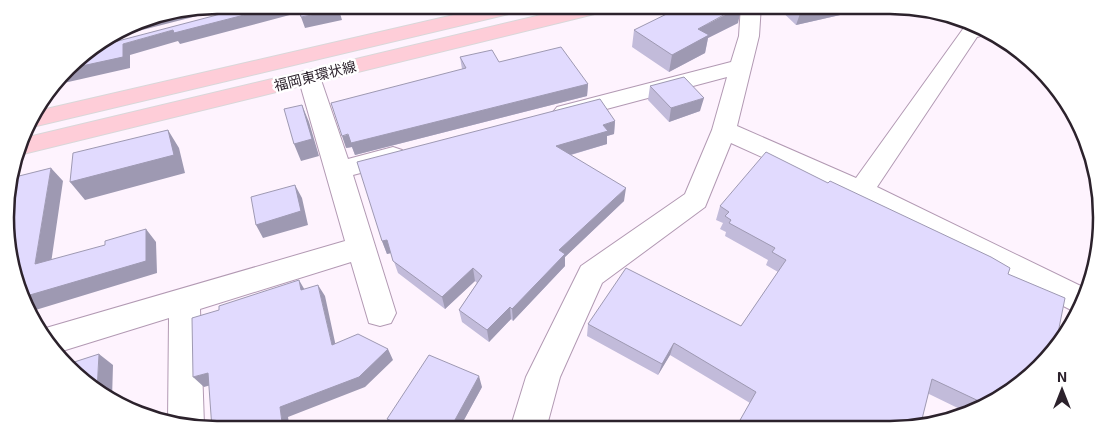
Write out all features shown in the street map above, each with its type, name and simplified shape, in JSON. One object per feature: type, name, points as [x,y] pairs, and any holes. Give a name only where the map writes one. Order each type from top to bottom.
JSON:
[{"type":"main road","name":"福岡東環状線","points":[[39,119],[484,14]]},
{"type":"main road","name":"福岡東環状線","points":[[27,146],[571,14]]},
{"type":"street","points":[[530,421],[543,377],[591,275],[696,200],[724,130],[739,67],[749,36],[750,14]]},
{"type":"street","points":[[861,190],[970,34],[974,32]]},
{"type":"street","points":[[539,119],[739,67]]},
{"type":"street","points":[[309,77],[339,170],[380,313]]},
{"type":"street","points":[[724,130],[861,190],[1076,299]]},
{"type":"street","points":[[339,170],[415,151]]},
{"type":"street","points":[[54,339],[360,248]]},
{"type":"street","points":[[184,301],[186,419]]},
{"type":"building","points":[[221,14],[248,14],[174,33],[173,30],[123,44],[123,57],[80,66],[114,42]]},
{"type":"building","points":[[300,14],[317,14],[301,17]]},
{"type":"building","points":[[667,14],[726,14],[698,29],[709,35],[672,55],[634,30]]},
{"type":"building","points":[[561,47],[588,84],[351,143],[348,134],[342,136],[331,103],[466,68],[460,57],[492,50],[499,62]]},
{"type":"building","points":[[684,77],[704,98],[671,108],[650,86]]},
{"type":"building","points":[[600,99],[615,121],[603,125],[608,131],[556,146],[626,188],[559,250],[565,254],[512,309],[510,307],[487,330],[459,310],[482,276],[473,268],[442,297],[393,261],[387,240],[382,241],[357,162]]},
{"type":"building","points":[[302,105],[312,139],[294,144],[284,109]]},
{"type":"building","points":[[168,130],[174,155],[70,182],[73,153]]},
{"type":"building","points":[[766,152],[828,183],[830,181],[991,257],[1010,268],[1008,274],[1065,298],[1058,332],[1043,352],[1024,371],[1003,387],[978,401],[932,379],[922,419],[903,421],[740,421],[756,392],[674,343],[662,364],[588,324],[626,268],[741,326],[786,260],[772,252],[775,248],[729,223],[731,220],[725,216],[729,212],[720,206]]},
{"type":"building","points":[[51,168],[35,264],[105,245],[105,241],[146,229],[146,261],[29,295],[15,244],[14,204],[18,176]]},
{"type":"building","points":[[295,185],[301,211],[256,225],[251,197]]},
{"type":"building","points":[[299,280],[301,290],[318,285],[332,345],[358,334],[388,349],[359,377],[280,407],[282,421],[211,421],[208,373],[193,377],[192,318],[219,310],[219,306]]},
{"type":"building","points":[[99,354],[97,382],[83,371],[73,362]]},
{"type":"building","points":[[429,355],[479,376],[454,421],[392,421],[387,419]]}]
